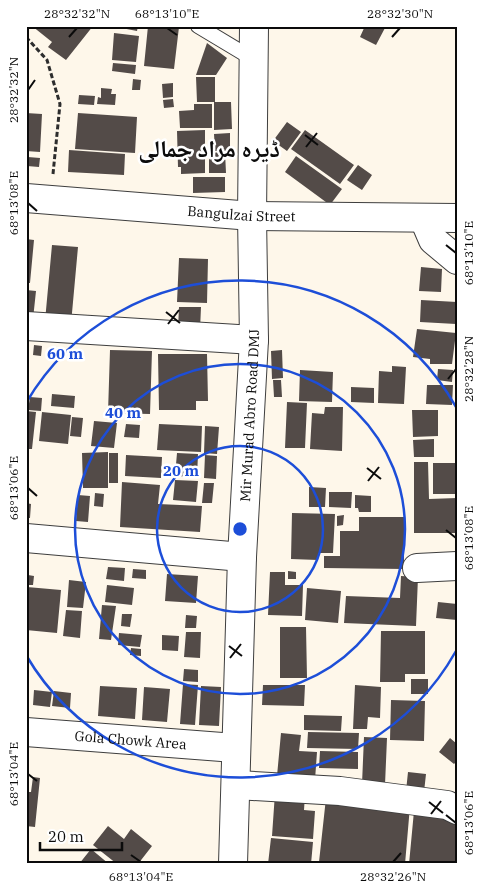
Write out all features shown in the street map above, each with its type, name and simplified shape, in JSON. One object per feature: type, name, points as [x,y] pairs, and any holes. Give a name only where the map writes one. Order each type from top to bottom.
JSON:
[{"type":"street","name":"Mir Murad Abro Road DMJ","points":[[233,864],[242,557],[254,340],[252,216],[254,26]]},
{"type":"street","name":"Bangulzai Street","points":[[38,199],[252,216],[457,218]]},
{"type":"street","points":[[424,219],[433,240],[457,260]]},
{"type":"street","points":[[26,326],[254,340]]},
{"type":"street","points":[[26,538],[242,557]]},
{"type":"street","points":[[417,568],[457,566]]},
{"type":"street","name":"Gola Chowk Area","points":[[26,732],[235,748]]},
{"type":"street","points":[[236,785],[340,790],[447,805],[457,810]]},
{"type":"lane","points":[[198,26],[254,60]]},
{"type":"path","points":[[26,37],[48,60],[60,104],[38,199]]},
{"type":"building","points":[[32,26],[93,26],[66,60],[48,47],[52,42]]},
{"type":"building","points":[[111,26],[138,26],[137,31]]},
{"type":"building","points":[[148,26],[179,27],[174,69],[144,66]]},
{"type":"building","points":[[216,26],[229,26],[229,29]]},
{"type":"building","points":[[365,26],[386,26],[376,45],[360,37]]},
{"type":"building","points":[[114,33],[139,36],[136,62],[112,60]]},
{"type":"building","points":[[207,43],[227,58],[216,75],[196,75]]},
{"type":"building","points":[[113,63],[136,65],[135,74],[112,71]]},
{"type":"building","points":[[196,77],[215,77],[215,102],[197,102]]},
{"type":"building","points":[[133,79],[141,80],[140,90],[132,90]]},
{"type":"building","points":[[173,83],[173,97],[163,98],[162,84]]},
{"type":"building","points":[[101,88],[112,89],[111,94],[116,94],[115,105],[97,104],[98,97],[101,98]]},
{"type":"building","points":[[79,95],[95,96],[94,105],[78,104]]},
{"type":"building","points":[[173,99],[174,107],[164,108],[163,100]]},
{"type":"building","points":[[214,102],[231,102],[232,129],[214,130]]},
{"type":"building","points":[[194,104],[212,104],[212,128],[180,128],[179,111],[194,110]]},
{"type":"building","points":[[26,113],[42,114],[40,152],[26,151]]},
{"type":"building","points":[[78,113],[137,117],[135,153],[75,149]]},
{"type":"building","points":[[287,122],[301,132],[287,151],[273,141]]},
{"type":"building","points":[[205,130],[205,173],[181,174],[181,167],[178,167],[177,131]]},
{"type":"building","points":[[305,130],[354,165],[340,184],[291,149]]},
{"type":"building","points":[[230,133],[230,151],[215,151],[214,134]]},
{"type":"building","points":[[69,150],[125,154],[124,175],[68,172]]},
{"type":"building","points":[[225,152],[226,173],[209,173],[209,153]]},
{"type":"building","points":[[296,156],[342,189],[330,205],[285,172]]},
{"type":"building","points":[[28,157],[40,158],[39,167],[27,166]]},
{"type":"building","points":[[358,165],[372,175],[362,190],[347,180]]},
{"type":"building","points":[[193,177],[225,177],[225,192],[193,193]]},
{"type":"building","points":[[26,239],[34,240],[30,283],[26,283]]},
{"type":"building","points":[[52,245],[78,247],[71,324],[45,321]]},
{"type":"building","points":[[179,258],[208,259],[207,303],[177,302]]},
{"type":"building","points":[[421,267],[442,269],[441,292],[419,291]]},
{"type":"building","points":[[26,290],[36,291],[33,319],[26,318]]},
{"type":"building","points":[[421,300],[457,302],[456,324],[420,322]]},
{"type":"building","points":[[179,307],[201,307],[200,330],[178,329]]},
{"type":"building","points":[[417,329],[456,333],[452,364],[430,364],[430,359],[413,357]]},
{"type":"building","points":[[34,345],[42,346],[41,356],[33,355]]},
{"type":"building","points":[[110,350],[152,351],[150,414],[108,413]]},
{"type":"building","points":[[282,350],[283,378],[272,379],[271,351]]},
{"type":"building","points":[[158,354],[207,354],[208,401],[196,401],[196,410],[159,410]]},
{"type":"building","points":[[392,366],[406,367],[404,404],[378,403],[379,371],[392,372]]},
{"type":"building","points":[[438,369],[453,370],[452,382],[437,380]]},
{"type":"building","points":[[300,370],[333,372],[332,402],[299,401]]},
{"type":"building","points":[[273,380],[281,380],[282,397],[274,397]]},
{"type":"building","points":[[427,385],[453,385],[452,405],[426,404]]},
{"type":"building","points":[[351,387],[374,388],[374,403],[351,402]]},
{"type":"building","points":[[52,394],[75,396],[74,408],[51,406]]},
{"type":"building","points":[[30,397],[42,398],[41,411],[28,410]]},
{"type":"building","points":[[287,402],[307,403],[305,448],[285,448]]},
{"type":"building","points":[[325,407],[343,407],[342,451],[310,449],[312,413],[324,414]]},
{"type":"building","points":[[412,410],[438,410],[438,436],[413,437]]},
{"type":"building","points":[[26,411],[36,412],[32,449],[26,449]]},
{"type":"building","points":[[42,412],[71,415],[68,444],[39,441]]},
{"type":"building","points":[[72,417],[83,418],[81,437],[70,436]]},
{"type":"building","points":[[94,421],[117,423],[114,448],[91,446]]},
{"type":"building","points":[[126,424],[140,425],[139,438],[124,437]]},
{"type":"building","points":[[159,424],[202,426],[201,452],[157,450]]},
{"type":"building","points":[[205,426],[219,427],[217,454],[204,453]]},
{"type":"building","points":[[434,439],[434,457],[414,457],[413,440]]},
{"type":"building","points":[[108,452],[108,488],[83,488],[82,453]]},
{"type":"building","points":[[109,453],[118,453],[118,483],[109,483]]},
{"type":"building","points":[[177,453],[198,454],[197,477],[175,476]]},
{"type":"building","points":[[126,455],[162,457],[161,478],[125,476]]},
{"type":"building","points":[[205,455],[217,456],[216,479],[204,478]]},
{"type":"building","points":[[414,462],[428,462],[429,499],[457,498],[457,533],[414,533]]},
{"type":"building","points":[[433,463],[457,463],[457,494],[433,494]]},
{"type":"building","points":[[26,474],[29,474],[28,488],[26,488]]},
{"type":"building","points":[[175,480],[198,481],[196,502],[173,500]]},
{"type":"building","points":[[122,482],[160,485],[158,504],[202,506],[200,532],[120,527]]},
{"type":"building","points":[[204,483],[214,483],[212,503],[202,503]]},
{"type":"building","points":[[309,487],[326,488],[325,507],[309,507]]},
{"type":"building","points":[[329,492],[352,492],[351,508],[329,507]]},
{"type":"building","points":[[95,493],[104,494],[103,507],[94,506]]},
{"type":"building","points":[[78,495],[90,496],[88,522],[76,521]]},
{"type":"building","points":[[355,495],[371,496],[371,512],[359,512],[358,508],[355,508]]},
{"type":"building","points":[[26,503],[31,504],[30,518],[26,518]]},
{"type":"building","points":[[292,513],[335,514],[333,553],[318,553],[318,560],[291,559]]},
{"type":"building","points":[[344,515],[343,525],[337,526],[337,516]]},
{"type":"building","points":[[359,517],[404,517],[404,569],[324,568],[324,556],[340,556],[340,531],[359,531]]},
{"type":"building","points":[[108,567],[125,568],[124,581],[106,579]]},
{"type":"building","points":[[133,569],[146,570],[146,579],[132,578]]},
{"type":"building","points":[[288,571],[296,572],[296,579],[288,579]]},
{"type":"building","points":[[270,572],[285,572],[285,585],[303,585],[302,616],[268,615]]},
{"type":"building","points":[[167,574],[198,576],[196,603],[165,601]]},
{"type":"building","points":[[28,575],[34,576],[33,585],[27,585]]},
{"type":"building","points":[[401,576],[418,577],[416,626],[344,623],[346,596],[400,598]]},
{"type":"building","points":[[69,580],[86,582],[83,608],[67,607]]},
{"type":"building","points":[[107,585],[134,588],[132,605],[105,602]]},
{"type":"building","points":[[27,587],[61,590],[57,633],[26,630]]},
{"type":"building","points":[[307,588],[341,591],[338,623],[305,620]]},
{"type":"building","points":[[438,602],[457,604],[457,620],[436,618]]},
{"type":"building","points":[[102,605],[116,606],[111,640],[99,639]]},
{"type":"building","points":[[66,610],[82,611],[80,638],[63,636]]},
{"type":"building","points":[[122,614],[132,614],[130,627],[121,626]]},
{"type":"building","points":[[186,615],[197,616],[196,628],[185,628]]},
{"type":"building","points":[[280,627],[306,627],[307,678],[280,678]]},
{"type":"building","points":[[381,631],[425,631],[425,674],[405,674],[405,682],[380,682]]},
{"type":"building","points":[[186,632],[201,632],[200,658],[184,657]]},
{"type":"building","points":[[119,633],[142,635],[140,647],[118,645]]},
{"type":"building","points":[[162,635],[179,636],[178,651],[162,650]]},
{"type":"building","points":[[131,648],[141,649],[141,656],[130,655]]},
{"type":"building","points":[[184,669],[198,670],[198,682],[183,681]]},
{"type":"building","points":[[411,679],[428,679],[428,694],[411,694]]},
{"type":"building","points":[[183,684],[198,685],[195,725],[180,724]]},
{"type":"building","points":[[263,685],[305,685],[304,706],[262,705]]},
{"type":"building","points":[[355,685],[381,687],[380,718],[368,717],[367,729],[353,729]]},
{"type":"building","points":[[100,686],[137,688],[135,719],[98,716]]},
{"type":"building","points":[[201,686],[221,687],[219,726],[199,725]]},
{"type":"building","points":[[144,687],[170,689],[167,722],[142,720]]},
{"type":"building","points":[[34,690],[52,692],[50,707],[33,705]]},
{"type":"building","points":[[54,691],[71,693],[70,708],[52,706]]},
{"type":"building","points":[[391,700],[425,701],[424,741],[390,740]]},
{"type":"building","points":[[304,715],[342,716],[341,731],[304,730]]},
{"type":"building","points":[[308,732],[359,733],[358,749],[307,748]]},
{"type":"building","points":[[281,733],[301,735],[299,751],[317,752],[315,780],[277,776]]},
{"type":"building","points":[[364,737],[387,738],[385,785],[362,784]]},
{"type":"building","points":[[450,738],[457,744],[457,761],[454,764],[439,752]]},
{"type":"building","points":[[320,751],[358,752],[358,769],[319,768]]},
{"type":"building","points":[[408,772],[426,774],[424,792],[406,791]]},
{"type":"building","points":[[33,777],[40,778],[35,827],[26,826],[26,792],[31,792]]},
{"type":"building","points":[[275,793],[305,795],[304,810],[315,811],[313,839],[272,836]]},
{"type":"building","points":[[326,798],[410,806],[405,864],[319,862]]},
{"type":"building","points":[[414,811],[457,820],[457,864],[409,864]]},
{"type":"building","points":[[108,826],[124,839],[131,829],[152,846],[138,864],[117,864],[93,845]]},
{"type":"building","points":[[271,838],[313,842],[311,864],[268,864]]},
{"type":"building","points":[[91,849],[109,864],[79,864]]},
{"type":"district","name":"ڈیرہ مراد جمالی","points":[[209,148]]}]
